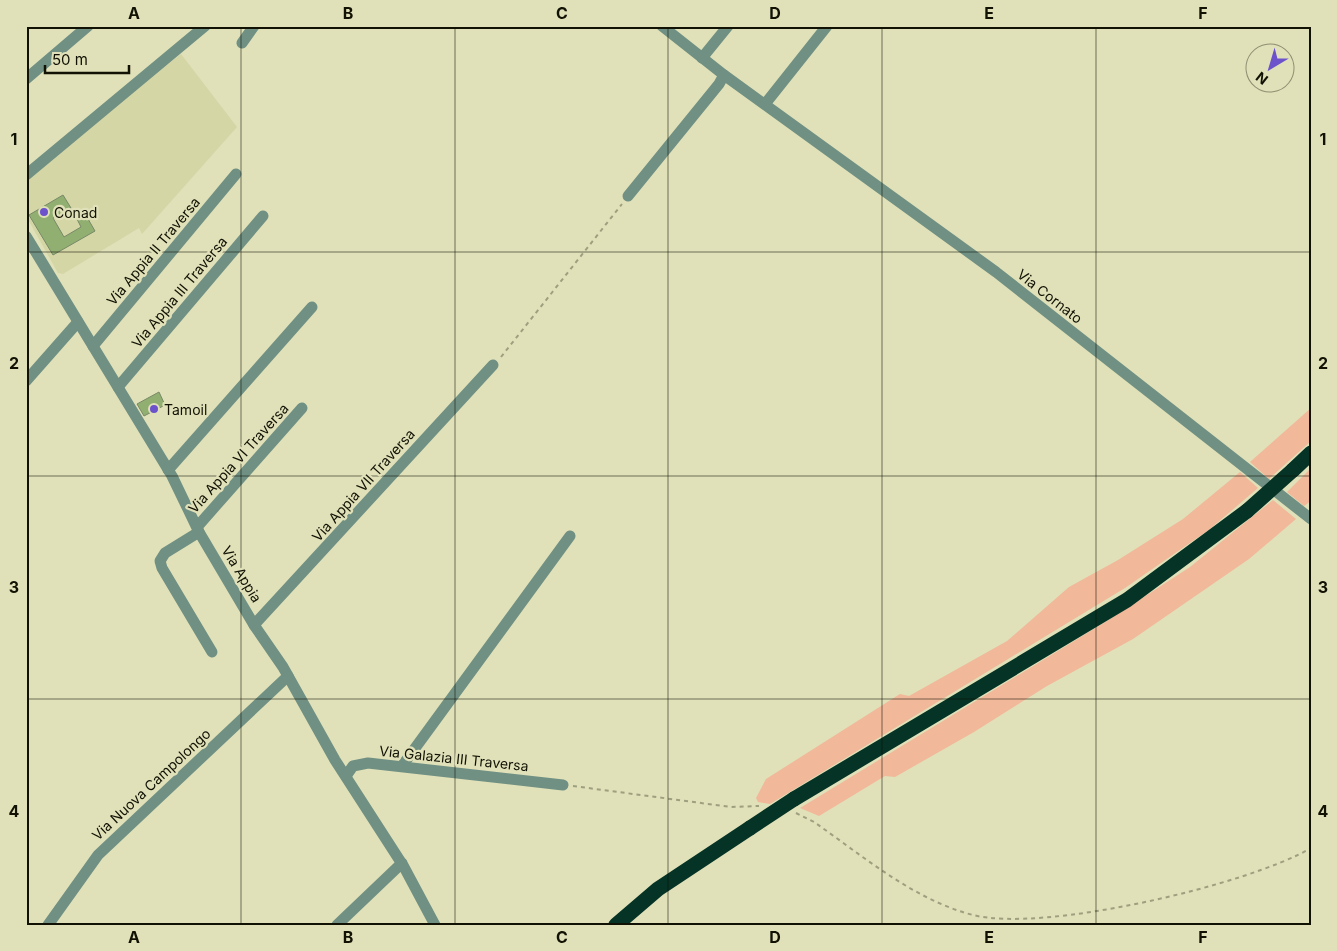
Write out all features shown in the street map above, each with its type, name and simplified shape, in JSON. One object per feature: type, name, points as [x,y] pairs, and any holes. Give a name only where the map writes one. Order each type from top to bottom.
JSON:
[{"type":"highway","points":[[616,925],[658,889],[750,828],[791,805],[1127,600],[1247,511],[1311,453]]},
{"type":"street","points":[[26,79],[88,26]]},
{"type":"street","points":[[26,175],[205,26]]},
{"type":"street","points":[[242,43],[254,26]]},
{"type":"street","name":"Via Cornato","points":[[662,26],[724,75],[996,272],[1311,520]]},
{"type":"street","points":[[702,58],[728,26]]},
{"type":"street","points":[[765,104],[827,26]]},
{"type":"street","points":[[628,196],[719,84],[724,75]]},
{"type":"street","name":"Via Appia II Traversa","points":[[93,346],[236,174]]},
{"type":"street","name":"Via Appia III Traversa","points":[[118,387],[263,216]]},
{"type":"street","name":"Via Appia","points":[[26,236],[168,470],[198,530],[254,625],[288,676],[346,776],[402,863],[435,925]]},
{"type":"street","points":[[168,470],[312,307]]},
{"type":"street","points":[[26,381],[78,322]]},
{"type":"street","name":"Via Appia VII Traversa","points":[[254,625],[493,365]]},
{"type":"street","name":"Via Appia VI Traversa","points":[[212,652],[162,568],[160,561],[165,553],[198,530],[302,408]]},
{"type":"street","points":[[402,766],[570,536]]},
{"type":"street","name":"Via Nuova Campolongo","points":[[48,925],[98,855],[288,676]]},
{"type":"street","name":"Via Galazia III Traversa","points":[[346,776],[353,766],[368,763],[563,785]]},
{"type":"street","points":[[337,925],[402,863]]},
{"type":"path","points":[[493,365],[505,353],[628,196]]},
{"type":"path","points":[[563,785],[732,807],[761,807]]},
{"type":"path","points":[[791,805],[797,813],[814,822],[916,892],[973,915],[1001,919],[1045,918],[1152,901],[1258,871],[1311,848]]},
{"type":"shaded area","points":[[181,54],[237,127],[142,234],[139,228],[63,274],[58,273],[26,216],[26,179],[122,99]]},
{"type":"shaded area","points":[[1311,408],[1311,441],[1269,479],[1250,462]]},
{"type":"shaded area","points":[[1311,468],[1311,501],[1304,506],[1287,492]]},
{"type":"shaded area","points":[[1240,472],[1258,488],[1210,529],[1125,588],[770,804],[758,802],[756,798],[766,779],[900,694],[909,696],[1007,641],[1069,587],[1118,560],[1183,519]]},
{"type":"shaded area","points":[[1273,500],[1296,519],[1249,559],[1133,639],[1047,686],[974,732],[895,777],[885,776],[819,816],[800,808],[1107,621],[1190,567]]},
{"type":"building","points":[[63,195],[71,208],[53,218],[64,237],[81,227],[76,217],[84,212],[95,231],[53,255],[29,215]]},
{"type":"building","points":[[159,392],[165,405],[144,416],[137,404]]},
{"type":"place","name":"Conad","points":[[44,212]]},
{"type":"place","name":"Tamoil","points":[[154,409]]}]
